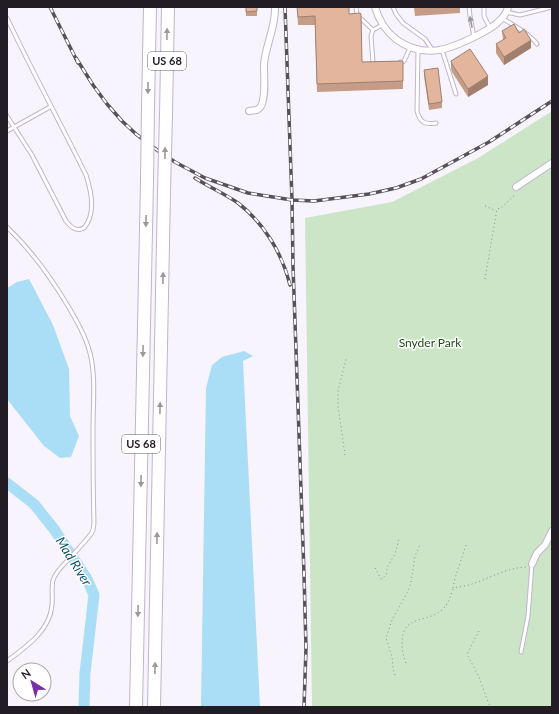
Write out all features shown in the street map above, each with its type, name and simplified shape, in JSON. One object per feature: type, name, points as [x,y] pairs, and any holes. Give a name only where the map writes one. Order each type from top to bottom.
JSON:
[{"type":"highway","name":"US 68","points":[[136,707],[150,7]]},
{"type":"highway","name":"US 68","points":[[155,707],[154,685],[168,7]]},
{"type":"street","points":[[249,111],[257,110],[262,105],[264,64],[274,20],[275,7]]},
{"type":"street","points":[[375,7],[382,25],[393,37],[410,48],[433,51],[455,46],[474,37],[498,22],[507,10]]},
{"type":"street","points":[[516,190],[552,163]]},
{"type":"street","points":[[530,566],[537,553],[545,545],[552,531]]},
{"type":"lane","points":[[356,7],[357,15],[374,30]]},
{"type":"lane","points":[[394,7],[396,14],[403,23],[425,39],[433,51]]},
{"type":"lane","points":[[469,7],[474,37]]},
{"type":"lane","points":[[484,7],[484,16],[490,28]]},
{"type":"lane","points":[[507,10],[520,15],[552,7]]},
{"type":"lane","points":[[7,18],[45,93],[50,106],[86,174],[91,195],[90,213],[87,225],[78,230],[70,226],[66,221],[32,155],[7,116]]},
{"type":"lane","points":[[502,18],[526,34],[537,44]]},
{"type":"lane","points":[[382,25],[374,30],[371,36],[373,62],[375,64],[382,64]]},
{"type":"lane","points":[[396,63],[404,61],[410,48]]},
{"type":"lane","points":[[418,50],[418,116],[422,122],[427,124],[436,123]]},
{"type":"lane","points":[[442,50],[456,94]]},
{"type":"lane","points":[[7,132],[50,106]]},
{"type":"lane","points":[[7,227],[28,249],[43,268],[58,289],[82,329],[90,354],[94,385],[93,530],[82,545],[65,563],[53,580],[51,613],[43,628],[7,662]]},
{"type":"lane","points":[[520,652],[528,616],[530,566]]},
{"type":"path","points":[[485,206],[494,210],[501,208],[516,190]]},
{"type":"path","points":[[485,278],[496,209]]},
{"type":"path","points":[[345,455],[338,406],[338,391],[346,358]]},
{"type":"path","points":[[375,568],[382,579],[386,575],[389,564],[395,554],[399,539]]},
{"type":"path","points":[[395,675],[392,656],[386,638],[392,620],[411,583],[416,556],[420,545]]},
{"type":"path","points":[[406,663],[403,657],[402,648],[402,637],[404,630],[414,621],[433,616],[443,610],[448,602],[453,588],[466,545]]},
{"type":"path","points":[[453,588],[506,571],[530,566]]},
{"type":"path","points":[[479,631],[468,652],[468,656],[479,677],[490,707]]},
{"type":"green space","name":"Snyder Park","points":[[552,111],[552,707],[312,707],[305,218],[392,202],[478,158]]},
{"type":"water","points":[[29,279],[53,325],[69,369],[70,416],[79,436],[71,457],[60,458],[44,446],[7,399],[7,288],[17,282]]},
{"type":"water","points":[[244,351],[253,356],[243,361],[260,707],[201,707],[206,388],[212,365],[222,357]]},
{"type":"building","points":[[246,7],[257,7],[257,11],[246,12]]},
{"type":"building","points":[[297,7],[349,7],[349,14],[360,13],[362,62],[403,61],[403,81],[317,84],[315,16],[298,17]]},
{"type":"building","points":[[514,24],[519,33],[524,29],[531,40],[504,57],[496,44],[506,38],[502,31]]},
{"type":"building","points":[[470,49],[488,76],[468,89],[451,61]]},
{"type":"building","points":[[438,68],[442,102],[429,104],[424,70]]},
{"type":"waterway","name":"Mad River","points":[[7,483],[34,504],[54,529],[87,579],[94,595],[85,673],[84,707]]},
{"type":"railway","points":[[50,7],[78,63]]},
{"type":"railway","points":[[285,7],[304,574],[306,648],[304,707]]},
{"type":"railway","points":[[76,58],[93,85],[122,121],[136,134],[175,162],[205,178],[248,193],[292,200],[314,201],[369,194],[396,188],[421,179],[489,142],[552,101]]},
{"type":"railway","points":[[195,178],[238,203],[264,229],[277,250],[287,273],[290,285]]}]
